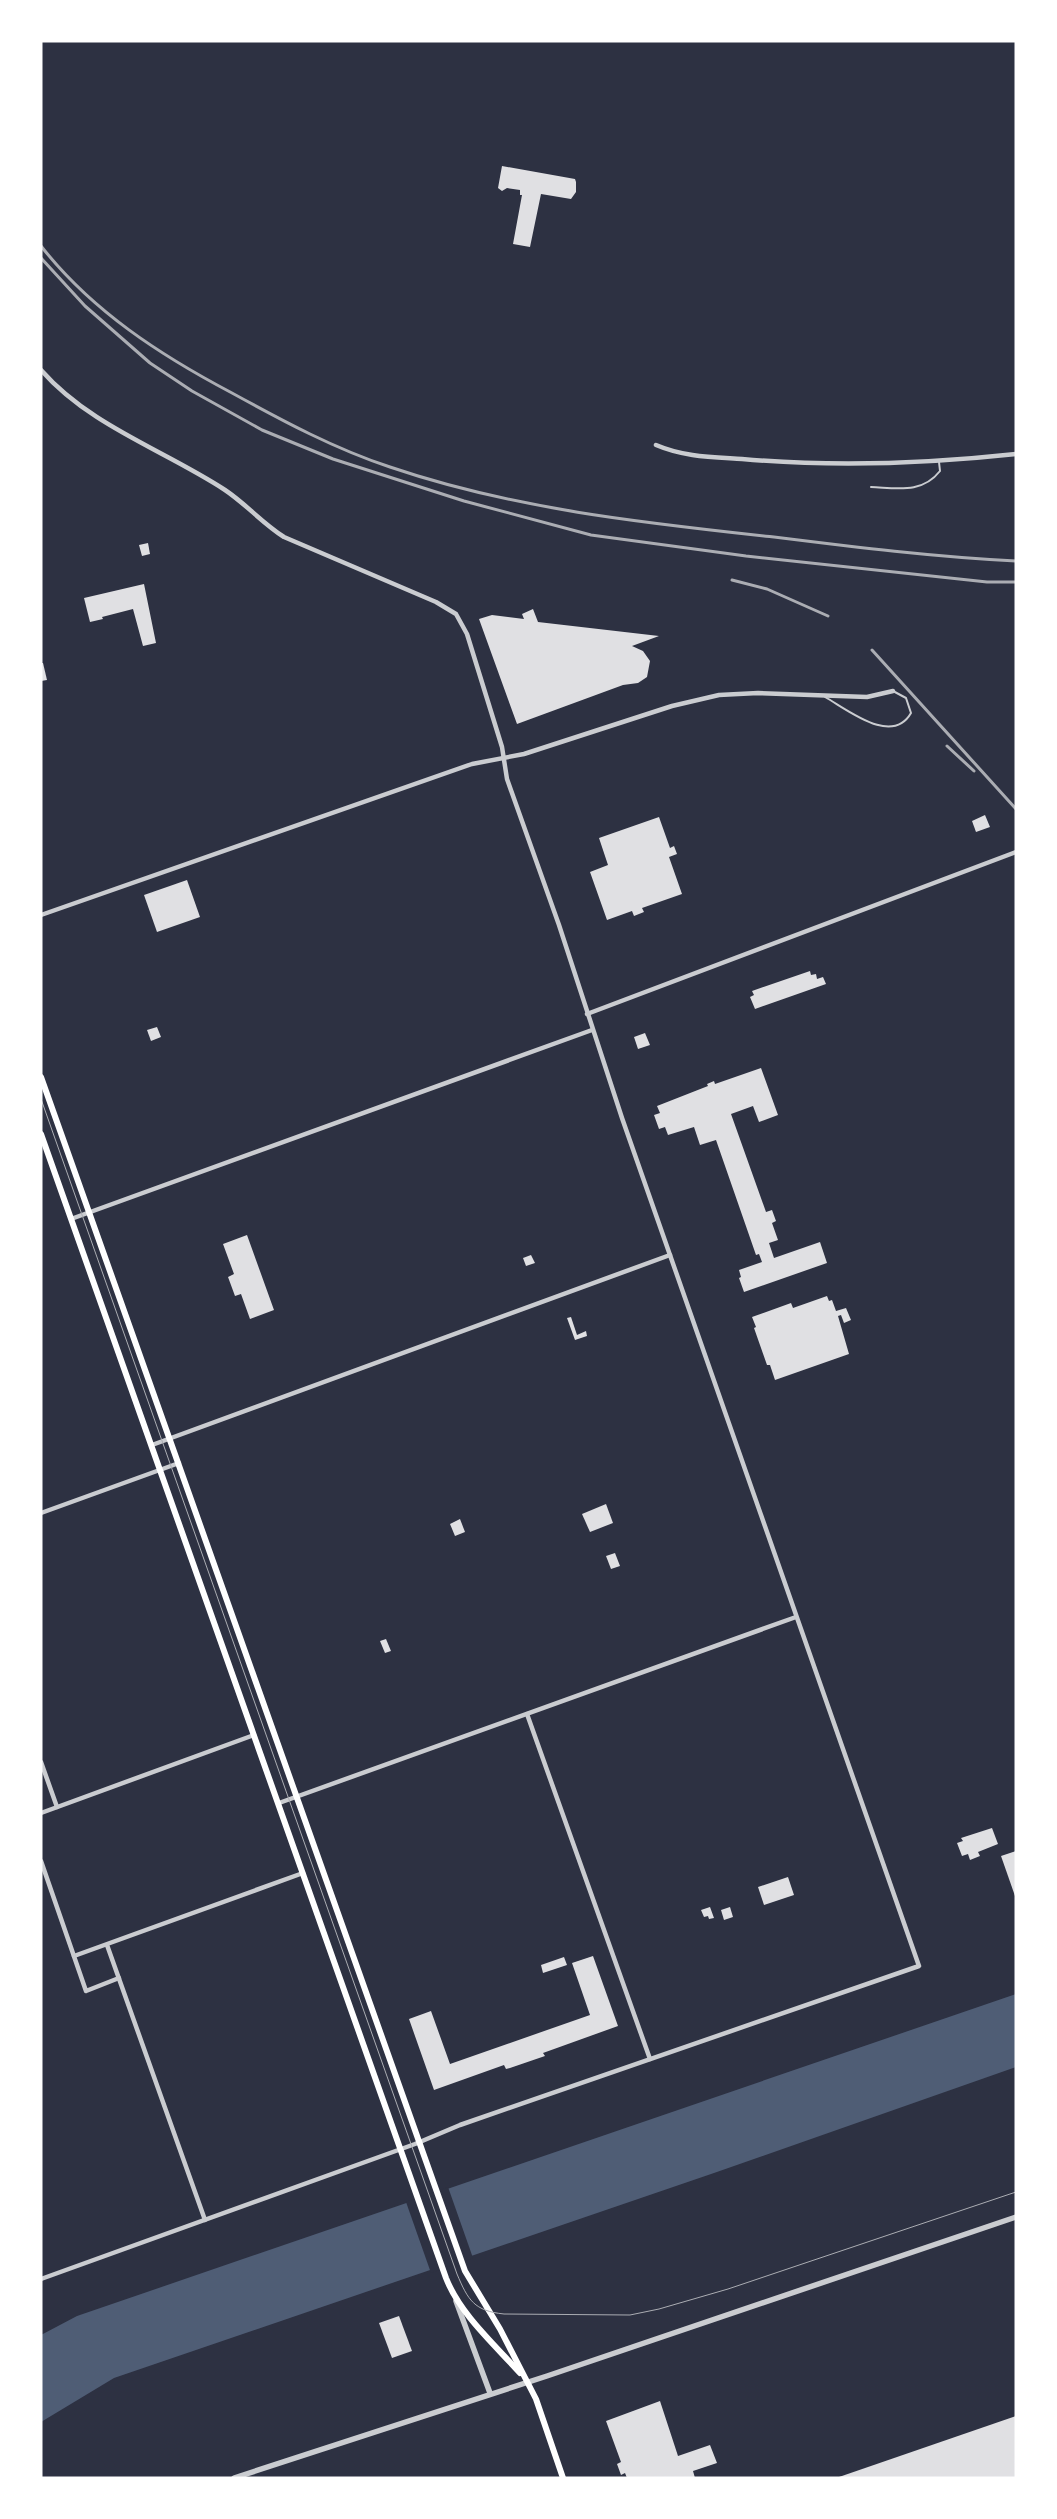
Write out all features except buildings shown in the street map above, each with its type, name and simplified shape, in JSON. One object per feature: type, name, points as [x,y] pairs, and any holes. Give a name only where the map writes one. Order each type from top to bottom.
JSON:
[{"type":"main road","points":[[41,1077],[465,2270],[528,2382],[536,2399],[563,2478]]},
{"type":"main road","points":[[41,1134],[446,2278],[454,2294],[472,2319],[528,2382]]},
{"type":"street","points":[[41,370],[74,401],[138,443],[227,491],[269,527],[284,537],[436,602],[456,614],[467,634],[502,747],[507,778],[559,925],[592,1030],[919,1966],[453,2128],[420,2142],[41,2279]]},
{"type":"street","points":[[656,445],[681,454],[772,462],[939,462],[1016,454]]},
{"type":"street","points":[[41,915],[472,764],[503,759],[565,742],[672,706],[719,695],[758,693],[867,697],[893,691]]},
{"type":"street","points":[[587,1014],[1016,852]]},
{"type":"street","points":[[71,1219],[592,1030]]},
{"type":"street","points":[[152,1445],[670,1255]]},
{"type":"street","points":[[41,1513],[178,1464]]},
{"type":"street","points":[[278,1803],[796,1617]]},
{"type":"street","points":[[527,1714],[650,2059]]},
{"type":"street","points":[[41,1812],[254,1736]]},
{"type":"street","points":[[41,1762],[57,1806]]},
{"type":"street","points":[[41,1861],[86,1990],[119,1978]]},
{"type":"street","points":[[74,1956],[303,1873]]},
{"type":"street","points":[[107,1945],[206,2220]]},
{"type":"street","points":[[234,2478],[528,2382],[1016,2217]]},
{"type":"street","points":[[454,2294],[490,2393]]},
{"type":"lane","points":[[871,487],[916,489],[934,479],[940,471],[939,462]]},
{"type":"lane","points":[[822,696],[876,724],[894,727],[901,725],[911,713],[910,705],[906,698],[893,691]]},
{"type":"water","points":[[1016,1994],[1016,2067],[714,2173],[114,2378],[41,2422],[41,2335],[77,2316]]},
{"type":"pier","points":[[448,2187],[473,2258],[431,2273],[406,2202]]},
{"type":"tram line","points":[[41,1099],[457,2274],[473,2303],[486,2310],[504,2314],[630,2315],[659,2309],[728,2289],[1016,2192]]},
{"type":"railway","points":[[41,246],[82,291],[129,330],[153,347],[205,378],[310,434],[349,452],[390,467],[484,494],[628,520],[864,548],[1016,561]]},
{"type":"railway","points":[[41,258],[85,306],[150,363],[192,391],[262,430],[333,459],[464,501],[591,535],[746,556],[987,582],[1016,582]]},
{"type":"railway","points":[[732,580],[767,589],[828,616]]},
{"type":"railway","points":[[872,650],[1016,809]]},
{"type":"railway","points":[[947,746],[974,771]]}]
